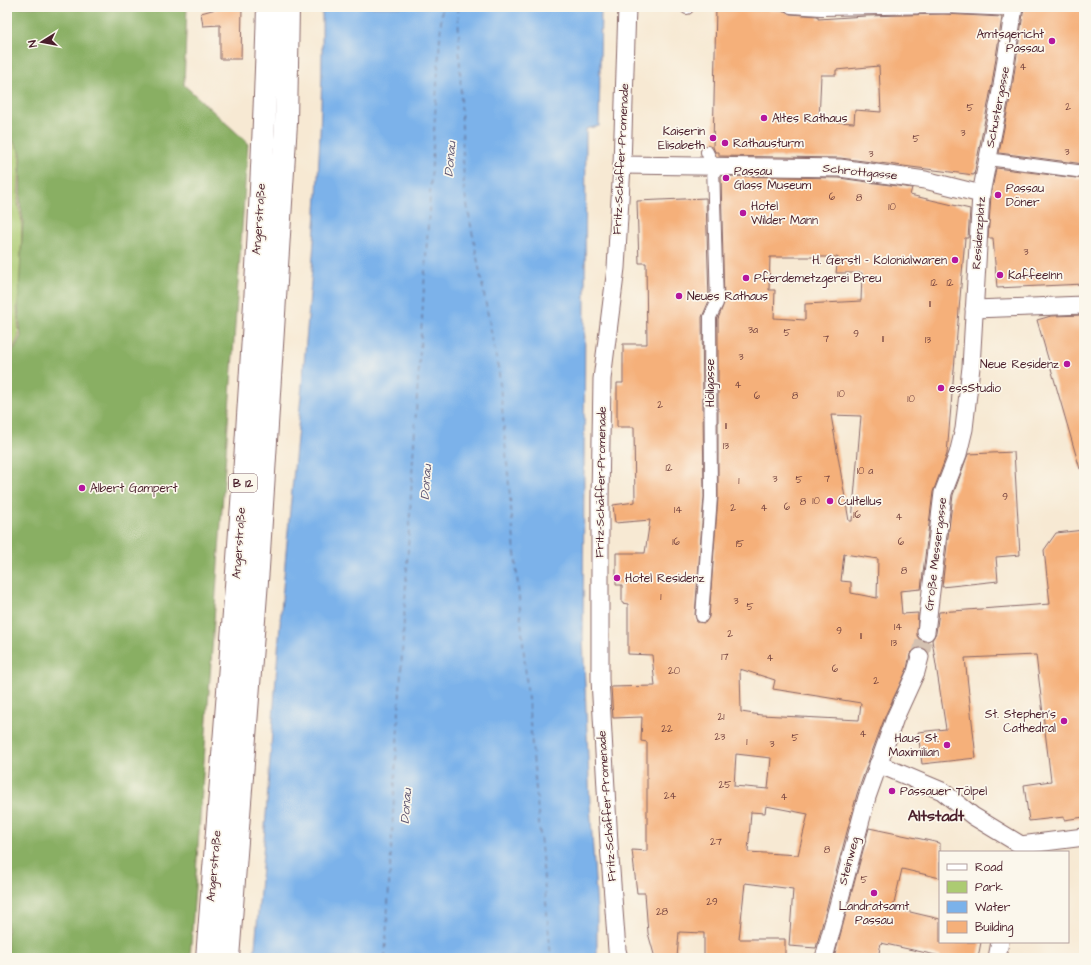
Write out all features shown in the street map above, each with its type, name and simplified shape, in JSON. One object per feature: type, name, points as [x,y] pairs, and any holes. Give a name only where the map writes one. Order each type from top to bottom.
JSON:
[{"type":"main road","name":"Angerstraße","points":[[207,958],[238,563],[264,142],[268,7]]},
{"type":"main road","name":"Angerstraße","points":[[228,958],[261,521],[286,123],[288,7]]},
{"type":"street","name":"Fritz-Schäffer-Promenade","points":[[619,958],[616,950],[600,679],[600,521],[602,379],[616,268],[622,165],[627,7]]},
{"type":"street","points":[[791,7],[821,9],[944,7],[1014,9]]},
{"type":"street","name":"Schustergasse","points":[[988,158],[1014,9]]},
{"type":"street","points":[[988,158],[1084,172]]},
{"type":"street","name":"Residenzplatz","points":[[958,454],[964,429],[969,383],[981,194],[988,158]]},
{"type":"street","name":"Schrottgasse","points":[[622,165],[710,159],[840,168],[925,180],[981,194]]},
{"type":"street","name":"Höllgasse","points":[[702,616],[711,497],[710,317],[717,303],[710,159]]},
{"type":"street","points":[[974,309],[1082,304]]},
{"type":"street","name":"Große Messergasse","points":[[926,632],[943,493],[958,454]]},
{"type":"street","name":"Steinweg","points":[[824,958],[859,825],[878,764],[895,718],[918,664]]},
{"type":"street","points":[[878,764],[942,791],[973,816],[1020,848],[1084,837]]},
{"type":"street","points":[[997,958],[1000,943]]},
{"type":"green space","points":[[7,7],[187,7],[184,85],[248,143],[190,958],[7,958],[7,355],[14,349],[21,336],[18,307],[23,221],[20,202],[21,153],[7,131],[7,106],[10,105],[7,82]]},
{"type":"green space","points":[[7,132],[20,152],[18,203],[22,222],[20,288],[17,307],[19,336],[13,348],[7,353]]},
{"type":"water","name":"Donau","points":[[322,7],[601,7],[599,126],[586,129],[583,637],[590,804],[597,910],[597,958],[254,958],[286,552],[316,212],[322,75]]},
{"type":"building","points":[[223,7],[242,7],[241,59],[220,59],[220,25],[203,26],[201,13]]},
{"type":"building","points":[[716,7],[785,11],[790,14],[818,16],[818,19],[944,14],[1002,17],[992,84],[974,175],[840,158],[719,156],[719,152],[715,152],[713,147]],"holes":[[[879,66],[881,112],[855,110],[854,123],[819,121],[821,75],[836,75],[836,70]]]},
{"type":"building","points":[[1024,7],[1084,7],[1084,164],[999,153],[1012,88]]},
{"type":"building","points":[[996,168],[1084,179],[1084,284],[997,288],[993,238],[988,238],[991,195]]},
{"type":"building","points":[[721,176],[839,178],[912,188],[910,195],[970,209],[968,238],[965,238],[947,454],[933,492],[921,589],[900,591],[902,614],[918,613],[917,636],[920,640],[928,642],[924,648],[917,647],[910,654],[907,669],[886,714],[869,760],[857,794],[816,948],[789,946],[793,889],[745,883],[739,939],[785,939],[785,958],[704,958],[704,933],[679,932],[677,958],[655,958],[648,933],[645,893],[637,893],[632,850],[647,851],[647,742],[641,741],[642,717],[613,718],[611,687],[655,686],[652,655],[628,654],[628,604],[622,603],[622,585],[616,585],[616,553],[645,553],[650,520],[615,523],[613,505],[635,502],[634,427],[617,427],[617,383],[623,383],[623,344],[647,344],[646,263],[639,263],[637,201],[706,198],[709,301],[702,317],[704,497],[695,615],[697,622],[705,623],[709,617],[718,497],[718,319],[724,303]],"holes":[[[770,257],[838,257],[836,273],[862,273],[861,301],[805,304],[805,320],[774,318],[775,290],[769,290]],[[831,415],[861,416],[852,521],[849,521]],[[844,554],[878,559],[877,598],[851,593],[851,582],[841,581]],[[740,669],[775,680],[773,689],[861,703],[859,720],[761,715],[741,712]],[[736,754],[771,758],[768,789],[734,786]],[[766,806],[808,814],[798,855],[748,852],[751,812],[765,813]]]},
{"type":"building","name":"Neue Residenz","points":[[1084,315],[1084,468],[1080,469],[1037,320],[1051,316]]},
{"type":"building","points":[[1014,452],[1020,555],[996,557],[998,581],[942,587],[953,495],[968,454]]},
{"type":"building","points":[[1084,530],[1084,817],[1064,820],[1064,817],[1029,821],[1024,785],[1051,781],[1036,655],[965,658],[976,758],[922,764],[918,732],[946,729],[932,640],[936,633],[939,612],[1050,604],[1044,550],[1056,533]]},
{"type":"building","name":"Landratsamt Passau","points":[[869,828],[940,843],[939,878],[902,869],[893,908],[939,919],[939,943],[981,943],[978,958],[940,958],[940,956],[881,943],[878,958],[834,958]]},
{"type":"ferry route","points":[[385,958],[413,459],[442,7]]},
{"type":"ferry route","points":[[458,7],[464,189],[499,373],[551,958]]},
{"type":"tunnel","points":[[920,657],[926,632]]},
{"type":"place","name":"Amtsgericht Passau","points":[[1052,41]]},
{"type":"place","name":"Altes Rathaus","points":[[764,118]]},
{"type":"place","name":"Kaiserin Elisabeth","points":[[713,138]]},
{"type":"place","name":"Rathausturm","points":[[725,143]]},
{"type":"place","name":"Passau Glass Museum","points":[[726,178]]},
{"type":"place","name":"Passau Döner","points":[[998,195]]},
{"type":"place","name":"Hotel Wilder Mann","points":[[743,213]]},
{"type":"place","name":"H. Gerstl - Kolonialwaren","points":[[955,260]]},
{"type":"place","name":"KaffeeInn","points":[[1000,275]]},
{"type":"place","name":"Pferdemetzgerei Breu","points":[[746,278]]},
{"type":"place","name":"Neues Rathaus","points":[[679,296]]},
{"type":"place","name":"Neue Residenz","points":[[1067,364]]},
{"type":"place","name":"essStudio","points":[[941,388]]},
{"type":"place","name":"Albert Gampert","points":[[82,488]]},
{"type":"place","name":"Cultellus","points":[[830,501]]},
{"type":"place","name":"Hotel Residenz","points":[[617,578]]},
{"type":"place","name":"St. Stephen's Cathedral","points":[[1064,721]]},
{"type":"place","name":"Haus St. Maximilian","points":[[947,745]]},
{"type":"place","name":"Passauer Tölpel","points":[[892,791]]},
{"type":"place","name":"Landratsamt Passau","points":[[874,893]]},
{"type":"district","name":"Altstadt","points":[[936,816]]}]
